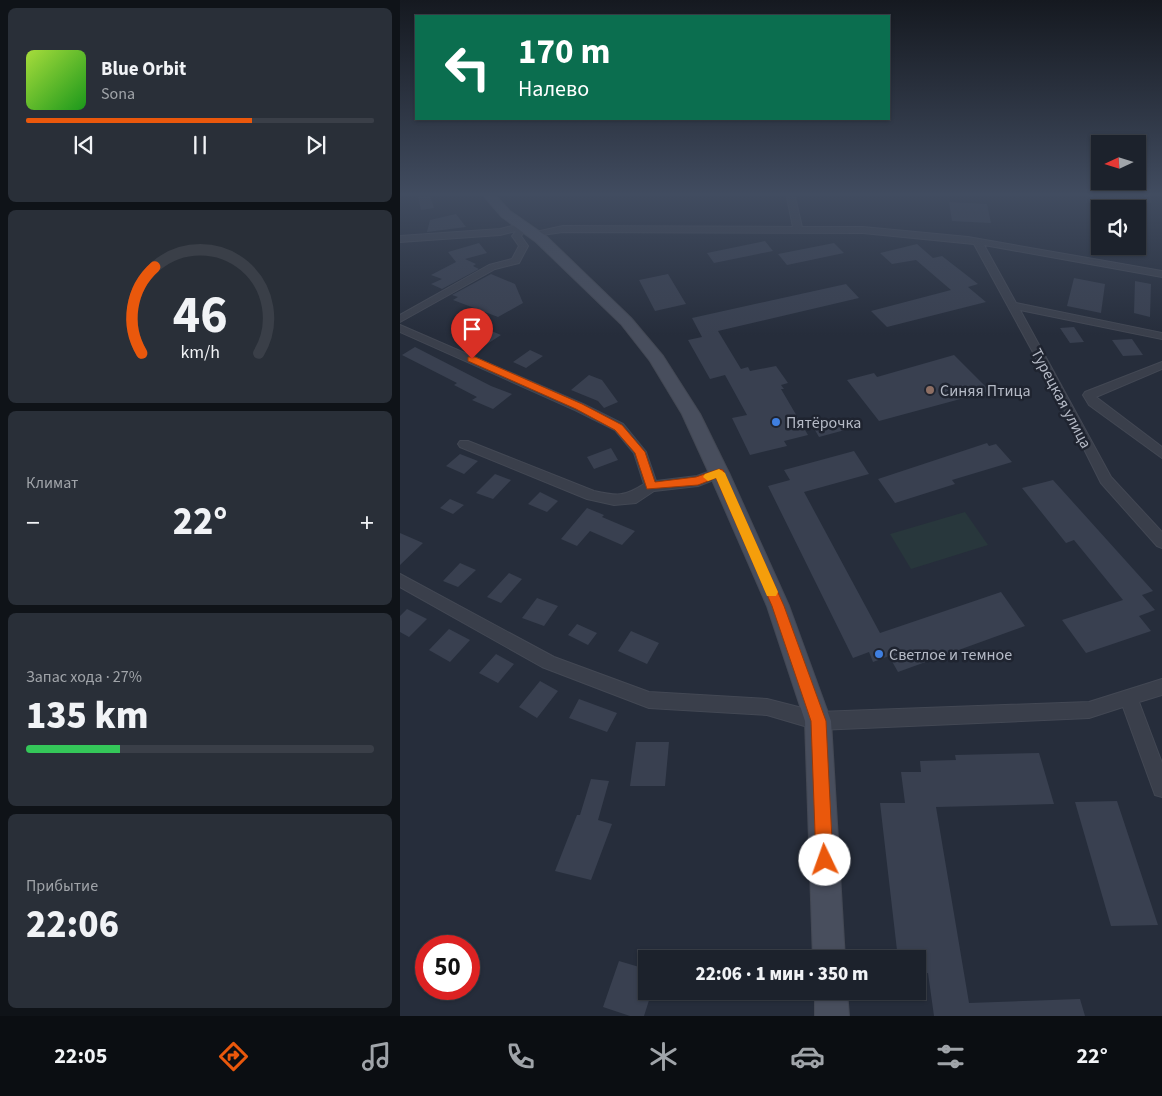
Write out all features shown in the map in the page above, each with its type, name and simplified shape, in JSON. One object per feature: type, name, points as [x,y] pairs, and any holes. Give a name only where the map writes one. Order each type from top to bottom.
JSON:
[{"type":"main road","points":[[541,240],[626,321],[657,359],[691,414],[778,606],[818,721],[829,950]]},
{"type":"main road","points":[[831,1000],[832,1016]]},
{"type":"street","points":[[400,319],[492,267],[516,261],[524,246],[520,240]]},
{"type":"street","points":[[955,240],[1162,274]]},
{"type":"street","name":"Турецкая улица","points":[[978,243],[1071,411],[1106,480],[1162,542]]},
{"type":"street","points":[[1011,305],[1162,336]]},
{"type":"street","points":[[400,328],[579,407],[619,428],[640,452],[651,486]]},
{"type":"street","points":[[1162,365],[1089,395],[1093,402],[1162,454]]},
{"type":"street","points":[[464,444],[592,495],[614,500],[631,500],[651,486],[698,481],[719,473]]},
{"type":"street","points":[[400,580],[548,662],[648,700],[767,707],[818,721],[1090,710],[1162,687]]},
{"type":"street","points":[[1129,699],[1162,788]]},
{"type":"shaded area","points":[[965,512],[988,545],[911,569],[890,534]]},
{"type":"building","points":[[765,241],[773,251],[714,263],[707,253]]},
{"type":"building","points":[[479,243],[487,253],[465,259],[476,264],[473,266],[479,269],[442,289],[431,284],[442,279],[431,275],[456,262],[448,252]]},
{"type":"building","points":[[834,243],[844,253],[787,265],[778,254]]},
{"type":"building","points":[[917,244],[933,258],[942,256],[978,284],[968,287],[986,302],[887,327],[871,311],[951,290],[916,260],[892,264],[880,253]]},
{"type":"building","points":[[491,274],[515,284],[523,303],[498,317],[453,300],[458,297],[452,295]]},
{"type":"building","points":[[668,274],[686,304],[655,311],[639,280]]},
{"type":"building","points":[[1074,278],[1105,284],[1101,313],[1067,306]]},
{"type":"building","points":[[1135,281],[1151,284],[1150,317],[1134,313]]},
{"type":"building","points":[[846,284],[859,298],[718,331],[741,369],[748,367],[750,371],[776,366],[788,383],[781,385],[784,389],[781,389],[808,435],[784,441],[787,446],[750,455],[732,418],[747,415],[725,375],[710,379],[688,340],[702,337],[692,318]]},
{"type":"building","points":[[477,325],[501,335],[481,348],[456,338]]},
{"type":"building","points":[[1074,327],[1084,342],[1070,343],[1060,328]]},
{"type":"building","points":[[1132,339],[1143,355],[1123,356],[1112,340]]},
{"type":"building","points":[[415,347],[491,386],[512,394],[493,409],[472,400],[477,397],[454,385],[457,383],[402,355]]},
{"type":"building","points":[[530,350],[543,356],[526,368],[513,362]]},
{"type":"building","points":[[954,355],[990,391],[879,421],[847,380],[874,373],[877,377]]},
{"type":"building","points":[[589,375],[602,380],[618,402],[604,408],[598,401],[571,390]]},
{"type":"building","points":[[838,418],[845,430],[819,437],[812,425]]},
{"type":"building","points":[[987,443],[989,446],[996,444],[1012,462],[952,480],[955,484],[895,503],[878,479]]},
{"type":"building","points":[[611,448],[618,460],[594,469],[587,457]]},
{"type":"building","points":[[854,451],[869,474],[804,492],[880,633],[1001,592],[1025,626],[898,672],[889,656],[873,662],[869,652],[853,658],[768,486],[790,480],[784,470]]},
{"type":"building","points":[[460,454],[478,461],[464,474],[446,466]]},
{"type":"building","points":[[495,474],[511,480],[493,499],[476,493]]},
{"type":"building","points":[[1053,480],[1153,591],[1142,595],[1155,610],[1139,616],[1151,631],[1086,653],[1062,620],[1123,600],[1074,540],[1066,543],[1022,488]]},
{"type":"building","points":[[540,492],[558,501],[547,512],[528,504]]},
{"type":"building","points":[[450,499],[464,505],[453,514],[440,508]]},
{"type":"building","points":[[587,508],[604,515],[602,517],[635,531],[622,545],[590,531],[577,546],[561,539]]},
{"type":"building","points":[[400,533],[423,543],[400,565]]},
{"type":"building","points":[[460,563],[476,570],[458,587],[443,581]]},
{"type":"building","points":[[509,573],[522,579],[501,603],[487,597]]},
{"type":"building","points":[[537,598],[558,606],[544,626],[522,618]]},
{"type":"building","points":[[407,609],[427,619],[409,637],[400,632],[400,616]]},
{"type":"building","points":[[577,624],[597,633],[588,645],[568,635]]},
{"type":"building","points":[[449,629],[470,640],[450,662],[429,650]]},
{"type":"building","points":[[631,631],[659,643],[647,664],[618,651]]},
{"type":"building","points":[[496,654],[514,664],[498,683],[479,673]]},
{"type":"building","points":[[540,681],[558,691],[537,718],[519,707]]},
{"type":"building","points":[[579,699],[617,713],[607,732],[569,718]]},
{"type":"building","points":[[636,742],[669,742],[665,786],[630,786]]},
{"type":"building","points":[[1039,753],[1054,804],[936,807],[969,1003],[1080,999],[1085,1016],[934,1016],[928,973],[926,973],[926,950],[897,950],[880,803],[905,803],[901,772],[921,772],[920,761],[956,760],[955,755]]},
{"type":"building","points":[[591,779],[609,781],[598,820],[612,824],[591,880],[555,871],[577,815],[580,815]]},
{"type":"building","points":[[1117,801],[1158,925],[1111,926],[1075,802]]},
{"type":"building","points":[[619,961],[638,967],[638,1000],[649,1000],[644,1016],[630,1016],[603,1007]]},
{"type":"slow traffic","points":[[708,477],[719,473],[772,592]]},
{"type":"place","name":"Синяя Птица","points":[[930,390]]},
{"type":"place","name":"Пятёрочка","points":[[776,422]]},
{"type":"place","name":"Светлое и темное","points":[[879,654]]},
{"type":"route","points":[[472,359],[579,407],[619,428],[640,452],[651,486],[698,481],[719,473],[778,606],[818,721],[825,860]]}]
